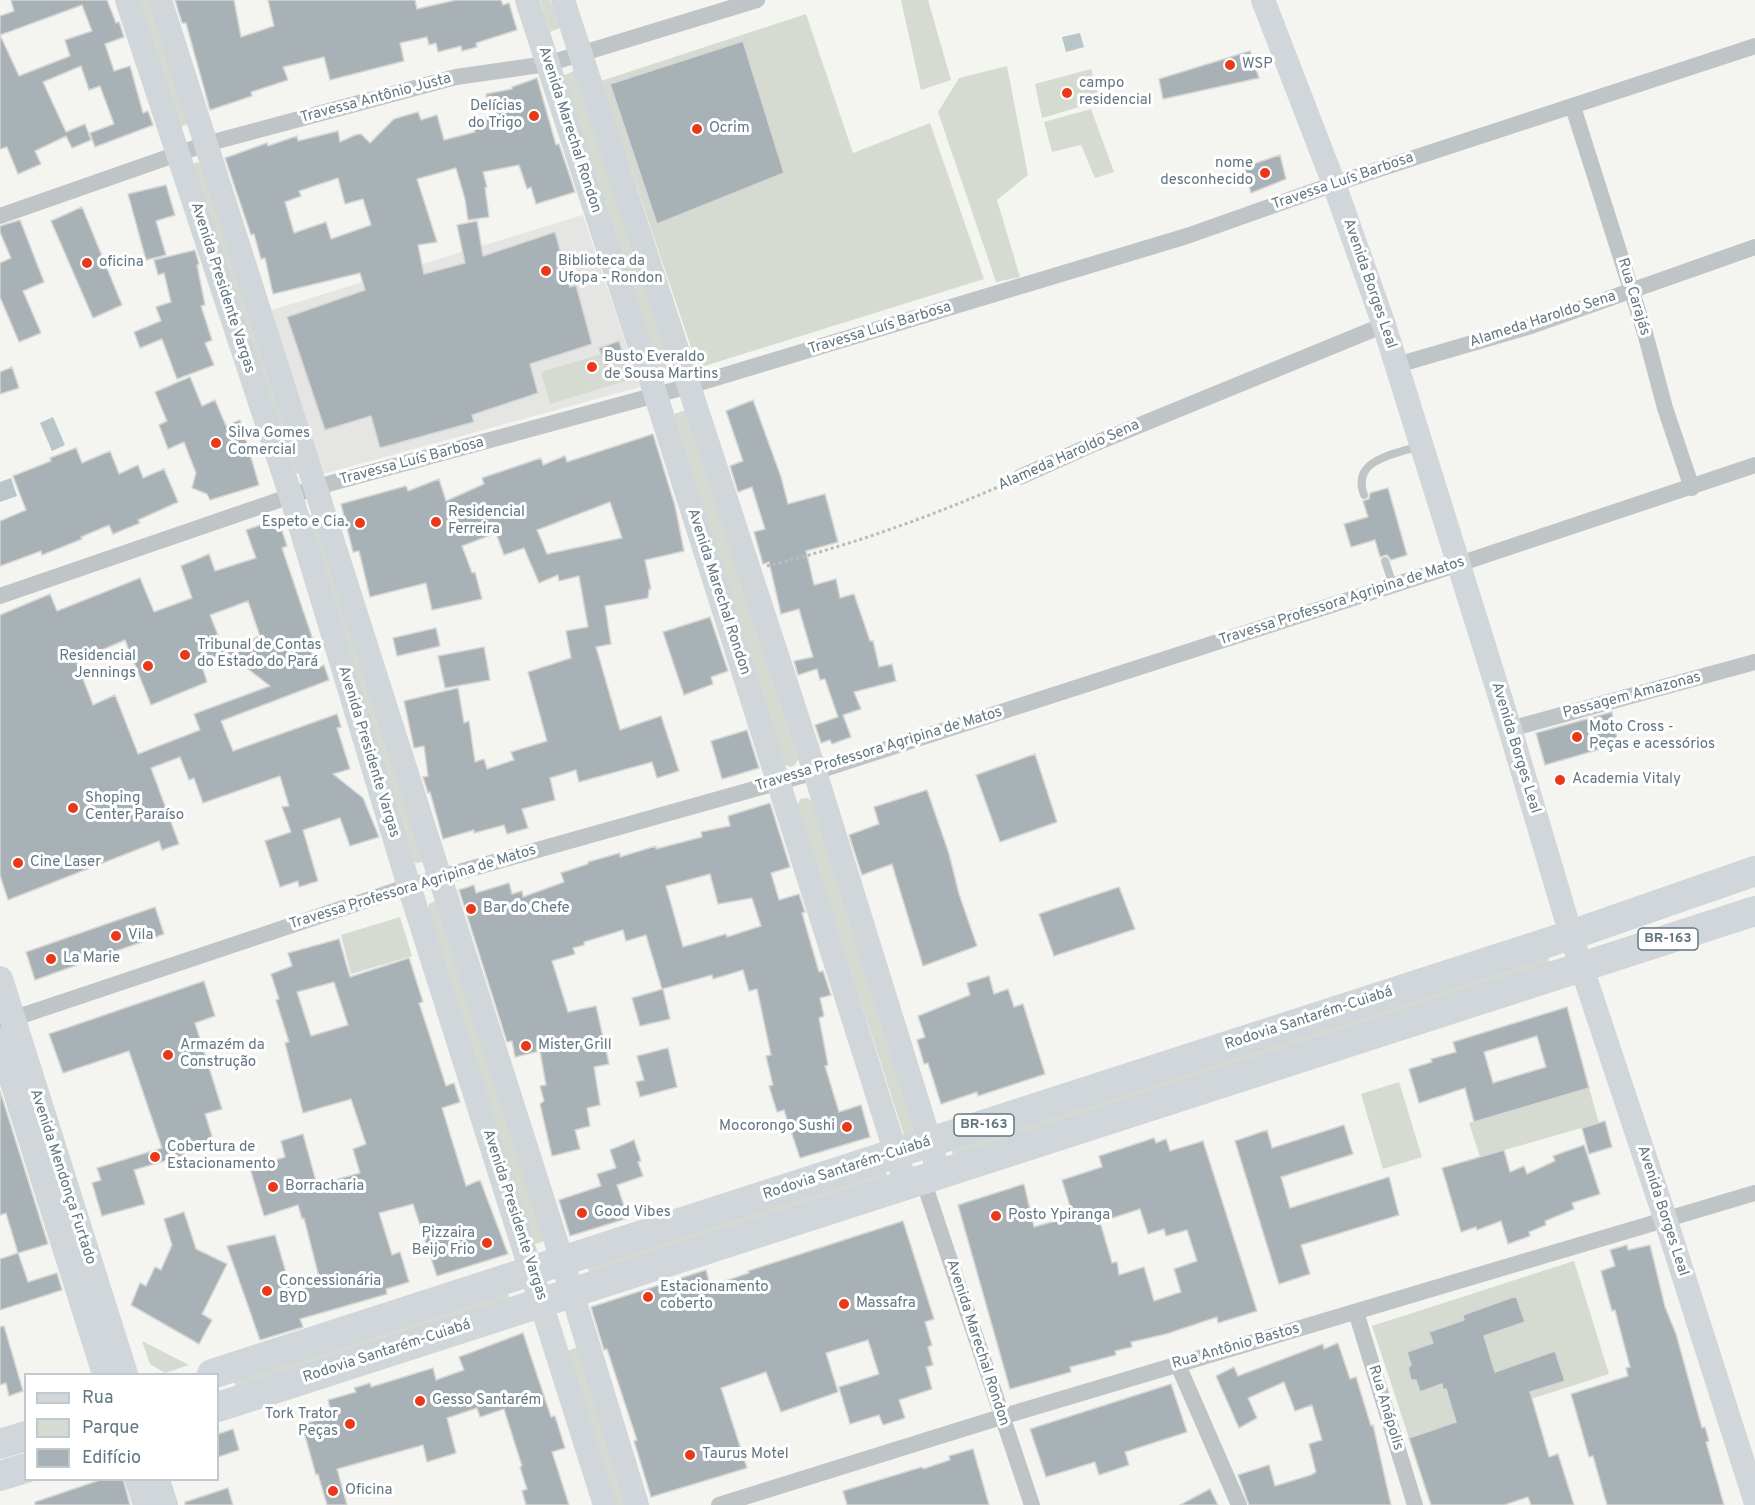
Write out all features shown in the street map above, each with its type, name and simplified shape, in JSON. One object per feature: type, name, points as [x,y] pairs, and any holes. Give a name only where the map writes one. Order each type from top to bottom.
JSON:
[{"type":"highway","name":"Rodovia Santarém-Cuiabá","points":[[215,1373],[1571,934],[1755,871]]},
{"type":"highway","name":"Rodovia Santarém-Cuiabá","points":[[219,1407],[1755,911]]},
{"type":"highway","points":[[0,1444],[24,1437]]},
{"type":"highway","points":[[0,1476],[24,1469]]},
{"type":"main road","name":"Avenida Mendonça Furtado","points":[[0,980],[4,1028],[105,1373]]},
{"type":"main road","name":"Avenida Mendonça Furtado","points":[[4,1028],[125,1373]]},
{"type":"street","name":"Avenida Presidente Vargas","points":[[127,0],[291,496],[410,886],[605,1505]]},
{"type":"street","name":"Avenida Presidente Vargas","points":[[160,0],[562,1260],[637,1505]]},
{"type":"street","name":"Avenida Marechal Rondon","points":[[527,0],[656,396],[897,1153],[923,1180],[1032,1505]]},
{"type":"street","name":"Avenida Marechal Rondon","points":[[563,0],[815,772],[930,1142],[923,1180]]},
{"type":"street","name":"Travessa Antônio Justa","points":[[0,216],[206,144],[456,77],[547,64],[757,0]]},
{"type":"street","name":"Avenida Borges Leal","points":[[1263,0],[1334,184],[1384,325],[1581,966],[1666,1221],[1755,1500]]},
{"type":"street","name":"Travessa Luís Barbosa","points":[[0,596],[317,487],[656,396],[1187,236],[1334,184],[1755,46]]},
{"type":"street","name":"Rua Carajás","points":[[1573,107],[1632,290],[1665,408],[1692,488]]},
{"type":"street","name":"Alameda Haroldo Sena","points":[[1397,365],[1531,326],[1755,247]]},
{"type":"street","name":"Alameda Haroldo Sena","points":[[1020,477],[1096,443],[1384,325]]},
{"type":"street","name":"Travessa Professora Agripina de Matos","points":[[4,1028],[410,886],[815,772],[1692,488],[1755,465]]},
{"type":"street","name":"Passagem Amazonas","points":[[1510,729],[1755,662]]},
{"type":"street","name":"Rua Antônio Bastos","points":[[719,1505],[1002,1417],[1755,1193]]},
{"type":"street","name":"Rua Anápolis","points":[[1356,1312],[1414,1505]]},
{"type":"street","points":[[1178,1365],[1239,1505]]},
{"type":"street","points":[[138,1481],[145,1505]]},
{"type":"street","points":[[159,1481],[166,1505]]},
{"type":"lane","points":[[1364,495],[1361,488],[1361,475],[1366,466],[1422,445]]},
{"type":"lane","points":[[1385,561],[1393,585]]},
{"type":"path","name":"Alameda Haroldo Sena","points":[[748,571],[810,556],[886,532],[1020,477]]},
{"type":"shaded area","points":[[1080,33],[1084,47],[1066,52],[1062,37]]},
{"type":"shaded area","points":[[583,215],[640,387],[319,475],[265,312]]},
{"type":"shaded area","points":[[53,417],[65,445],[52,451],[40,423]]},
{"type":"shaded area","points":[[11,478],[17,496],[0,502],[0,482]]},
{"type":"green space","points":[[136,0],[150,0],[189,123],[181,127]]},
{"type":"green space","points":[[540,0],[550,0],[560,28],[550,32]]},
{"type":"green space","points":[[901,0],[928,0],[951,80],[921,90]]},
{"type":"green space","points":[[806,14],[853,153],[930,123],[984,279],[698,368],[601,81]]},
{"type":"green space","points":[[1007,66],[1028,175],[997,200],[1020,277],[996,282],[938,112],[959,78]]},
{"type":"green space","name":"campo residencial","points":[[1091,69],[1100,101],[1042,118],[1035,84]]},
{"type":"green space","points":[[574,71],[673,370],[661,374],[562,76]]},
{"type":"green space","points":[[1091,109],[1114,172],[1095,178],[1081,145],[1052,152],[1044,122]]},
{"type":"green space","points":[[198,162],[203,167],[302,472],[291,475],[190,165]]},
{"type":"green space","points":[[601,354],[605,366],[625,360],[631,379],[550,404],[541,372]]},
{"type":"green space","points":[[686,410],[798,759],[795,765],[790,767],[784,764],[674,414]]},
{"type":"green space","points":[[314,514],[423,862],[415,863],[411,858],[308,516]]},
{"type":"green space","points":[[807,798],[812,801],[918,1133],[905,1138],[797,807],[800,799]]},
{"type":"green space","points":[[435,901],[439,906],[547,1240],[532,1245],[428,911],[429,904]]},
{"type":"green space","points":[[400,917],[412,956],[351,974],[341,935]]},
{"type":"green space","points":[[1548,956],[1551,968],[954,1160],[951,1148]]},
{"type":"green space","points":[[1399,1082],[1422,1157],[1383,1169],[1361,1094]]},
{"type":"green space","points":[[1589,1088],[1599,1123],[1480,1157],[1469,1123]]},
{"type":"green space","points":[[886,1171],[889,1182],[590,1275],[586,1264]]},
{"type":"green space","points":[[1574,1261],[1609,1374],[1409,1438],[1372,1326]]},
{"type":"green space","points":[[507,1291],[510,1301],[236,1388],[233,1378]]},
{"type":"green space","points":[[142,1341],[189,1365],[165,1373],[150,1364]]},
{"type":"green space","points":[[579,1347],[628,1505],[614,1505],[567,1351]]},
{"type":"building","points":[[11,0],[107,0],[124,37],[105,44],[114,71],[130,66],[143,113],[148,111],[153,125],[95,147],[90,133],[114,124],[100,86],[89,90],[81,66],[43,82],[66,132],[85,124],[91,140],[72,148],[66,136],[35,151],[41,164],[18,174],[7,147],[0,149],[0,35],[0,16],[14,11]],"holes":[[[82,5],[92,31],[65,40],[70,56],[19,76],[0,35]]]},
{"type":"building","points":[[175,0],[234,0],[241,37],[274,26],[268,0],[415,0],[417,9],[456,0],[501,0],[503,5],[509,3],[517,30],[476,43],[477,47],[462,51],[461,46],[438,52],[436,43],[429,45],[427,37],[400,43],[404,61],[330,80],[324,57],[283,67],[288,80],[251,92],[252,96],[210,110],[186,23],[182,23]]},
{"type":"building","name":"Ocrim","points":[[743,41],[784,173],[657,224],[610,84]]},
{"type":"building","name":"WSP","points":[[1250,51],[1259,78],[1163,99],[1159,79]]},
{"type":"building","points":[[537,78],[556,145],[559,144],[575,192],[536,204],[531,187],[527,189],[519,165],[483,172],[487,187],[485,188],[489,217],[468,220],[456,168],[417,179],[437,242],[418,245],[424,274],[465,263],[457,225],[477,221],[483,256],[555,232],[570,287],[576,285],[592,344],[530,364],[538,393],[472,415],[474,422],[380,448],[371,416],[325,430],[287,317],[365,290],[360,273],[273,294],[265,258],[261,259],[254,234],[251,235],[225,158],[267,143],[268,146],[297,136],[298,141],[338,131],[340,142],[361,134],[370,143],[394,119],[418,112],[421,120],[437,115],[444,140],[475,132],[472,122],[490,117],[486,94],[512,89],[512,87]],"holes":[[[338,178],[345,204],[363,199],[371,225],[331,239],[326,222],[294,233],[285,202],[301,196],[299,191]]]},
{"type":"building","name":"nome desconhecido","points":[[1280,155],[1286,179],[1251,193],[1244,167]]},
{"type":"building","points":[[166,185],[175,215],[156,221],[166,255],[146,260],[128,194]]},
{"type":"building","name":"oficina","points":[[82,207],[122,305],[93,318],[51,221]]},
{"type":"building","points":[[20,220],[44,282],[23,291],[41,333],[19,342],[0,297],[0,263],[11,258],[0,232],[0,226]]},
{"type":"building","points":[[195,250],[205,305],[201,306],[212,340],[205,343],[214,365],[177,379],[162,339],[140,348],[134,332],[161,321],[156,307],[171,302],[164,273],[158,275],[154,260]]},
{"type":"building","points":[[619,341],[625,360],[605,366],[599,348]]},
{"type":"building","points":[[12,367],[19,388],[0,394],[0,372]]},
{"type":"building","points":[[190,377],[202,406],[215,400],[226,426],[240,420],[259,485],[210,500],[207,494],[192,488],[196,473],[184,442],[168,449],[159,425],[167,421],[155,392]]},
{"type":"building","points":[[753,400],[781,477],[788,504],[825,494],[838,542],[806,551],[814,585],[836,579],[840,598],[854,594],[870,641],[873,641],[879,667],[892,664],[896,681],[854,692],[861,709],[843,715],[851,737],[832,744],[830,740],[821,743],[815,725],[838,717],[825,679],[820,680],[817,669],[798,675],[794,661],[813,657],[799,609],[781,614],[769,562],[763,564],[754,532],[765,529],[752,487],[738,492],[730,466],[743,461],[726,411]]},
{"type":"building","points":[[653,434],[675,506],[684,551],[645,560],[651,589],[649,589],[648,598],[605,606],[611,644],[596,647],[620,730],[661,716],[679,771],[657,778],[652,762],[579,782],[576,770],[550,778],[555,800],[522,809],[528,828],[507,834],[504,825],[474,833],[474,830],[443,839],[430,792],[428,793],[423,777],[428,776],[424,746],[414,748],[404,701],[458,688],[464,723],[469,721],[475,762],[484,759],[487,769],[514,760],[511,752],[547,741],[528,672],[571,658],[566,631],[588,627],[579,576],[559,581],[558,575],[539,583],[524,548],[504,555],[496,533],[462,546],[472,573],[475,572],[482,599],[432,610],[426,583],[370,597],[359,551],[353,552],[341,504],[406,486],[408,491],[439,479],[446,501],[484,484],[482,478],[541,458],[543,465],[565,456],[567,462]],"holes":[[[610,502],[622,538],[547,554],[537,530]]]},
{"type":"building","points":[[76,448],[82,463],[110,451],[119,474],[138,465],[143,478],[164,469],[178,502],[138,520],[140,523],[113,534],[109,525],[42,555],[41,551],[0,566],[0,521],[26,510],[13,476]]},
{"type":"building","points":[[1388,488],[1407,555],[1391,560],[1387,555],[1380,557],[1375,540],[1351,547],[1344,524],[1368,517],[1363,501],[1369,499],[1370,493]]},
{"type":"building","points":[[278,519],[287,546],[282,548],[313,640],[307,642],[318,668],[324,665],[329,680],[221,721],[233,751],[337,714],[341,727],[337,728],[350,769],[333,774],[363,798],[379,837],[350,846],[340,818],[303,830],[318,881],[299,887],[298,881],[280,887],[265,841],[291,832],[282,807],[289,806],[280,776],[203,803],[194,778],[189,780],[180,757],[151,768],[179,844],[162,850],[159,841],[8,900],[0,875],[0,615],[50,594],[57,611],[140,578],[154,612],[192,598],[181,566],[209,554],[215,571],[256,558],[246,530]],"holes":[[[248,601],[260,636],[225,651],[270,686],[194,714],[200,730],[138,754],[115,695],[93,705],[76,661],[125,640],[151,705],[207,682],[201,663],[225,653],[210,615]]]},
{"type":"building","points":[[710,617],[728,671],[711,677],[713,684],[684,695],[663,632]]},
{"type":"building","points":[[436,628],[440,646],[397,656],[393,638]]},
{"type":"building","points":[[484,647],[490,680],[445,688],[438,656]]},
{"type":"building","name":"Moto Cross - Peças e acessórios","points":[[1612,712],[1618,744],[1545,765],[1536,733]]},
{"type":"building","points":[[747,730],[759,768],[722,779],[711,741]]},
{"type":"building","points":[[1035,754],[1057,822],[1000,842],[976,775]]},
{"type":"building","points":[[927,790],[977,946],[923,966],[892,864],[862,875],[849,835],[879,824],[874,807]]},
{"type":"building","points":[[770,803],[790,867],[771,873],[779,900],[799,894],[805,912],[802,913],[819,972],[823,971],[831,995],[820,998],[824,1016],[819,1018],[828,1065],[825,1066],[839,1112],[861,1105],[870,1137],[800,1158],[784,1110],[777,1112],[769,1086],[773,1085],[766,1056],[771,1055],[757,989],[749,991],[743,970],[713,979],[712,975],[662,989],[646,935],[626,941],[623,930],[584,942],[584,945],[573,948],[575,954],[552,961],[568,1012],[596,1006],[609,1064],[594,1067],[600,1105],[587,1108],[590,1126],[575,1130],[580,1149],[552,1156],[540,1104],[544,1101],[540,1086],[546,1085],[540,1051],[515,1057],[512,1041],[507,1042],[459,890],[474,885],[476,893],[509,883],[512,894],[522,891],[523,897],[564,882],[561,873],[588,864],[588,862],[620,853],[620,857],[656,846],[656,849],[702,837],[701,832],[730,826],[728,816]],"holes":[[[710,874],[718,904],[752,898],[761,926],[683,947],[666,886]]]},
{"type":"building","points":[[1119,887],[1135,929],[1054,956],[1039,914]]},
{"type":"building","name":"Vila","points":[[155,907],[164,934],[35,980],[26,952]]},
{"type":"building","points":[[339,939],[350,977],[409,958],[423,1002],[419,1003],[446,1086],[454,1083],[460,1102],[442,1108],[466,1186],[480,1180],[508,1254],[437,1276],[413,1204],[379,1213],[392,1255],[400,1252],[409,1282],[386,1289],[387,1294],[300,1319],[303,1327],[260,1340],[227,1246],[275,1235],[291,1290],[320,1281],[304,1218],[302,1219],[298,1205],[264,1216],[250,1168],[285,1157],[281,1141],[303,1134],[317,1185],[360,1173],[353,1149],[366,1144],[351,1099],[303,1113],[285,1043],[289,1042],[276,1000],[279,999],[271,974],[292,966],[288,953]],"holes":[[[334,982],[348,1025],[311,1036],[297,992]]]},
{"type":"building","points":[[989,976],[994,994],[1008,989],[1014,1007],[1023,1004],[1045,1074],[978,1096],[977,1092],[941,1104],[928,1063],[924,1064],[917,1040],[925,1037],[918,1016],[970,995],[967,983]]},
{"type":"building","points":[[204,981],[215,1016],[195,1023],[222,1109],[205,1114],[215,1146],[134,1170],[145,1204],[102,1216],[92,1183],[101,1180],[97,1168],[162,1148],[129,1051],[63,1073],[49,1034]]},
{"type":"building","points":[[663,989],[670,1019],[640,1026],[632,998]]},
{"type":"building","points":[[1567,1007],[1589,1088],[1474,1122],[1465,1088],[1419,1103],[1409,1069],[1432,1062],[1431,1059],[1456,1052],[1453,1042]],"holes":[[[1537,1036],[1546,1067],[1493,1083],[1484,1052]]]},
{"type":"building","points":[[668,1048],[677,1087],[640,1097],[636,1082],[644,1080],[637,1056]]},
{"type":"building","points":[[0,1091],[48,1244],[18,1253],[6,1213],[0,1215]]},
{"type":"building","points":[[1605,1121],[1612,1147],[1589,1154],[1582,1128]]},
{"type":"building","points":[[1344,1125],[1353,1154],[1281,1177],[1290,1208],[1389,1177],[1399,1215],[1301,1245],[1310,1274],[1279,1284],[1235,1141],[1267,1130],[1272,1148]]},
{"type":"building","points":[[1154,1138],[1156,1143],[1166,1139],[1170,1151],[1203,1141],[1257,1311],[1218,1323],[1217,1317],[1166,1334],[1131,1342],[1132,1347],[1115,1351],[1116,1355],[1070,1367],[1071,1372],[1010,1389],[958,1205],[1024,1184],[1034,1227],[1073,1216],[1062,1180],[1102,1167],[1099,1156]],"holes":[[[1140,1209],[1148,1234],[1164,1229],[1166,1236],[1187,1230],[1197,1261],[1174,1269],[1181,1292],[1154,1301],[1144,1267],[1119,1275],[1117,1262],[1112,1263],[1100,1222]]]},
{"type":"building","points":[[634,1140],[643,1176],[617,1185],[628,1218],[570,1236],[559,1200],[601,1186],[597,1174],[616,1168],[610,1150]]},
{"type":"building","points":[[1584,1145],[1600,1194],[1572,1203],[1574,1209],[1545,1221],[1546,1225],[1529,1232],[1530,1236],[1508,1244],[1501,1221],[1477,1230],[1476,1227],[1461,1232],[1442,1168],[1504,1150],[1510,1172],[1524,1166],[1527,1174],[1555,1161],[1553,1156]]},
{"type":"building","points":[[184,1212],[196,1249],[227,1264],[202,1314],[212,1320],[199,1344],[131,1305],[140,1283],[146,1286],[155,1267],[161,1270],[172,1245],[164,1219]]},
{"type":"building","points":[[903,1221],[934,1319],[925,1322],[932,1345],[928,1347],[933,1365],[926,1367],[932,1389],[899,1400],[905,1418],[883,1425],[879,1415],[850,1424],[839,1387],[879,1374],[868,1340],[826,1353],[838,1392],[781,1412],[766,1372],[721,1388],[747,1468],[651,1497],[634,1441],[637,1440],[591,1307],[706,1270],[710,1286],[749,1273],[748,1271]]},
{"type":"building","points":[[1627,1245],[1628,1250],[1650,1245],[1665,1307],[1676,1334],[1702,1428],[1705,1427],[1709,1441],[1706,1442],[1724,1505],[1607,1505],[1593,1456],[1589,1457],[1571,1394],[1628,1376],[1626,1368],[1630,1367],[1615,1310],[1612,1311],[1601,1271],[1615,1266],[1610,1250]]},
{"type":"building","points":[[18,1253],[28,1282],[57,1273],[62,1290],[0,1310],[0,1259]]},
{"type":"building","points":[[1516,1296],[1525,1322],[1484,1336],[1495,1372],[1555,1351],[1565,1381],[1530,1392],[1549,1457],[1558,1454],[1574,1505],[1531,1505],[1528,1497],[1504,1505],[1431,1505],[1409,1438],[1456,1422],[1446,1389],[1443,1390],[1442,1384],[1420,1392],[1416,1380],[1411,1380],[1408,1368],[1411,1365],[1407,1352],[1433,1343],[1429,1332],[1464,1320],[1463,1315]]},
{"type":"building","points":[[4,1326],[23,1391],[9,1396],[6,1383],[0,1385],[0,1327]]},
{"type":"building","points":[[523,1333],[551,1417],[555,1416],[565,1448],[552,1452],[569,1505],[526,1505],[522,1491],[527,1489],[520,1467],[522,1466],[504,1409],[480,1417],[477,1408],[447,1418],[456,1453],[427,1462],[423,1445],[337,1469],[347,1505],[327,1505],[302,1425],[332,1415],[328,1400],[356,1392],[354,1388],[370,1383],[371,1387],[433,1368],[436,1380],[464,1370],[459,1357]]},
{"type":"building","points":[[1338,1343],[1350,1379],[1356,1377],[1371,1426],[1373,1425],[1391,1505],[1249,1505],[1238,1475],[1269,1465],[1275,1486],[1311,1475],[1316,1472],[1309,1444],[1322,1440],[1312,1405],[1295,1411],[1284,1382],[1248,1398],[1257,1418],[1239,1428],[1216,1376],[1234,1367],[1238,1376],[1323,1344],[1324,1349]]},
{"type":"building","points":[[1171,1384],[1187,1432],[1125,1452],[1129,1465],[1099,1475],[1095,1462],[1046,1477],[1030,1429]]},
{"type":"building","points":[[233,1429],[239,1450],[219,1457],[219,1434]]},
{"type":"building","points":[[973,1449],[989,1505],[847,1505],[843,1491],[922,1467],[923,1469],[950,1460],[949,1456]]},
{"type":"building","points":[[97,1481],[124,1481],[130,1505],[35,1505],[35,1502]]},
{"type":"building","points":[[228,1488],[233,1505],[185,1505],[185,1502]]},
{"type":"building","points":[[1210,1489],[1218,1505],[1180,1505]]},
{"type":"place","name":"WSP","points":[[1230,65]]},
{"type":"place","name":"campo residencial","points":[[1067,93]]},
{"type":"place","name":"Delícias do Trigo","points":[[534,116]]},
{"type":"place","name":"Ocrim","points":[[697,129]]},
{"type":"place","name":"nome desconhecido","points":[[1265,173]]},
{"type":"place","name":"oficina","points":[[87,263]]},
{"type":"place","name":"Biblioteca da Ufopa - Rondon","points":[[546,271]]},
{"type":"place","name":"Busto Everaldo de Sousa Martins","points":[[592,367]]},
{"type":"place","name":"Silva Gomes Comercial","points":[[216,443]]},
{"type":"place","name":"Residencial Ferreira","points":[[436,522]]},
{"type":"place","name":"Espeto e Cia.","points":[[360,523]]},
{"type":"place","name":"Tribunal de Contas do Estado do Pará","points":[[185,655]]},
{"type":"place","name":"Residencial Jennings","points":[[148,666]]},
{"type":"place","name":"Moto Cross - Peças e acessórios","points":[[1577,737]]},
{"type":"place","name":"Academia Vitaly","points":[[1560,780]]},
{"type":"place","name":"Shoping Center Paraíso","points":[[73,808]]},
{"type":"place","name":"Cine Laser","points":[[18,863]]},
{"type":"place","name":"Bar do Chefe","points":[[471,909]]},
{"type":"place","name":"Vila","points":[[116,936]]},
{"type":"place","name":"La Marie","points":[[51,959]]},
{"type":"place","name":"Mister Grill","points":[[526,1046]]},
{"type":"place","name":"Armazém da Construção","points":[[168,1055]]},
{"type":"place","name":"Mocorongo Sushi","points":[[847,1127]]},
{"type":"place","name":"Cobertura de Estacionamento","points":[[155,1157]]},
{"type":"place","name":"Borracharia","points":[[273,1187]]},
{"type":"place","name":"Good Vibes","points":[[582,1213]]},
{"type":"place","name":"Posto Ypiranga","points":[[996,1216]]},
{"type":"place","name":"Pizzaira Beijo Frio","points":[[487,1243]]},
{"type":"place","name":"Concessionária BYD","points":[[267,1291]]},
{"type":"place","name":"Estacionamento coberto","points":[[648,1297]]},
{"type":"place","name":"Massafra","points":[[844,1304]]},
{"type":"place","name":"Gesso Santarém","points":[[420,1401]]},
{"type":"place","name":"Tork Trator Peças","points":[[350,1424]]},
{"type":"place","name":"Taurus Motel","points":[[690,1455]]},
{"type":"place","name":"Oficina","points":[[333,1491]]}]
